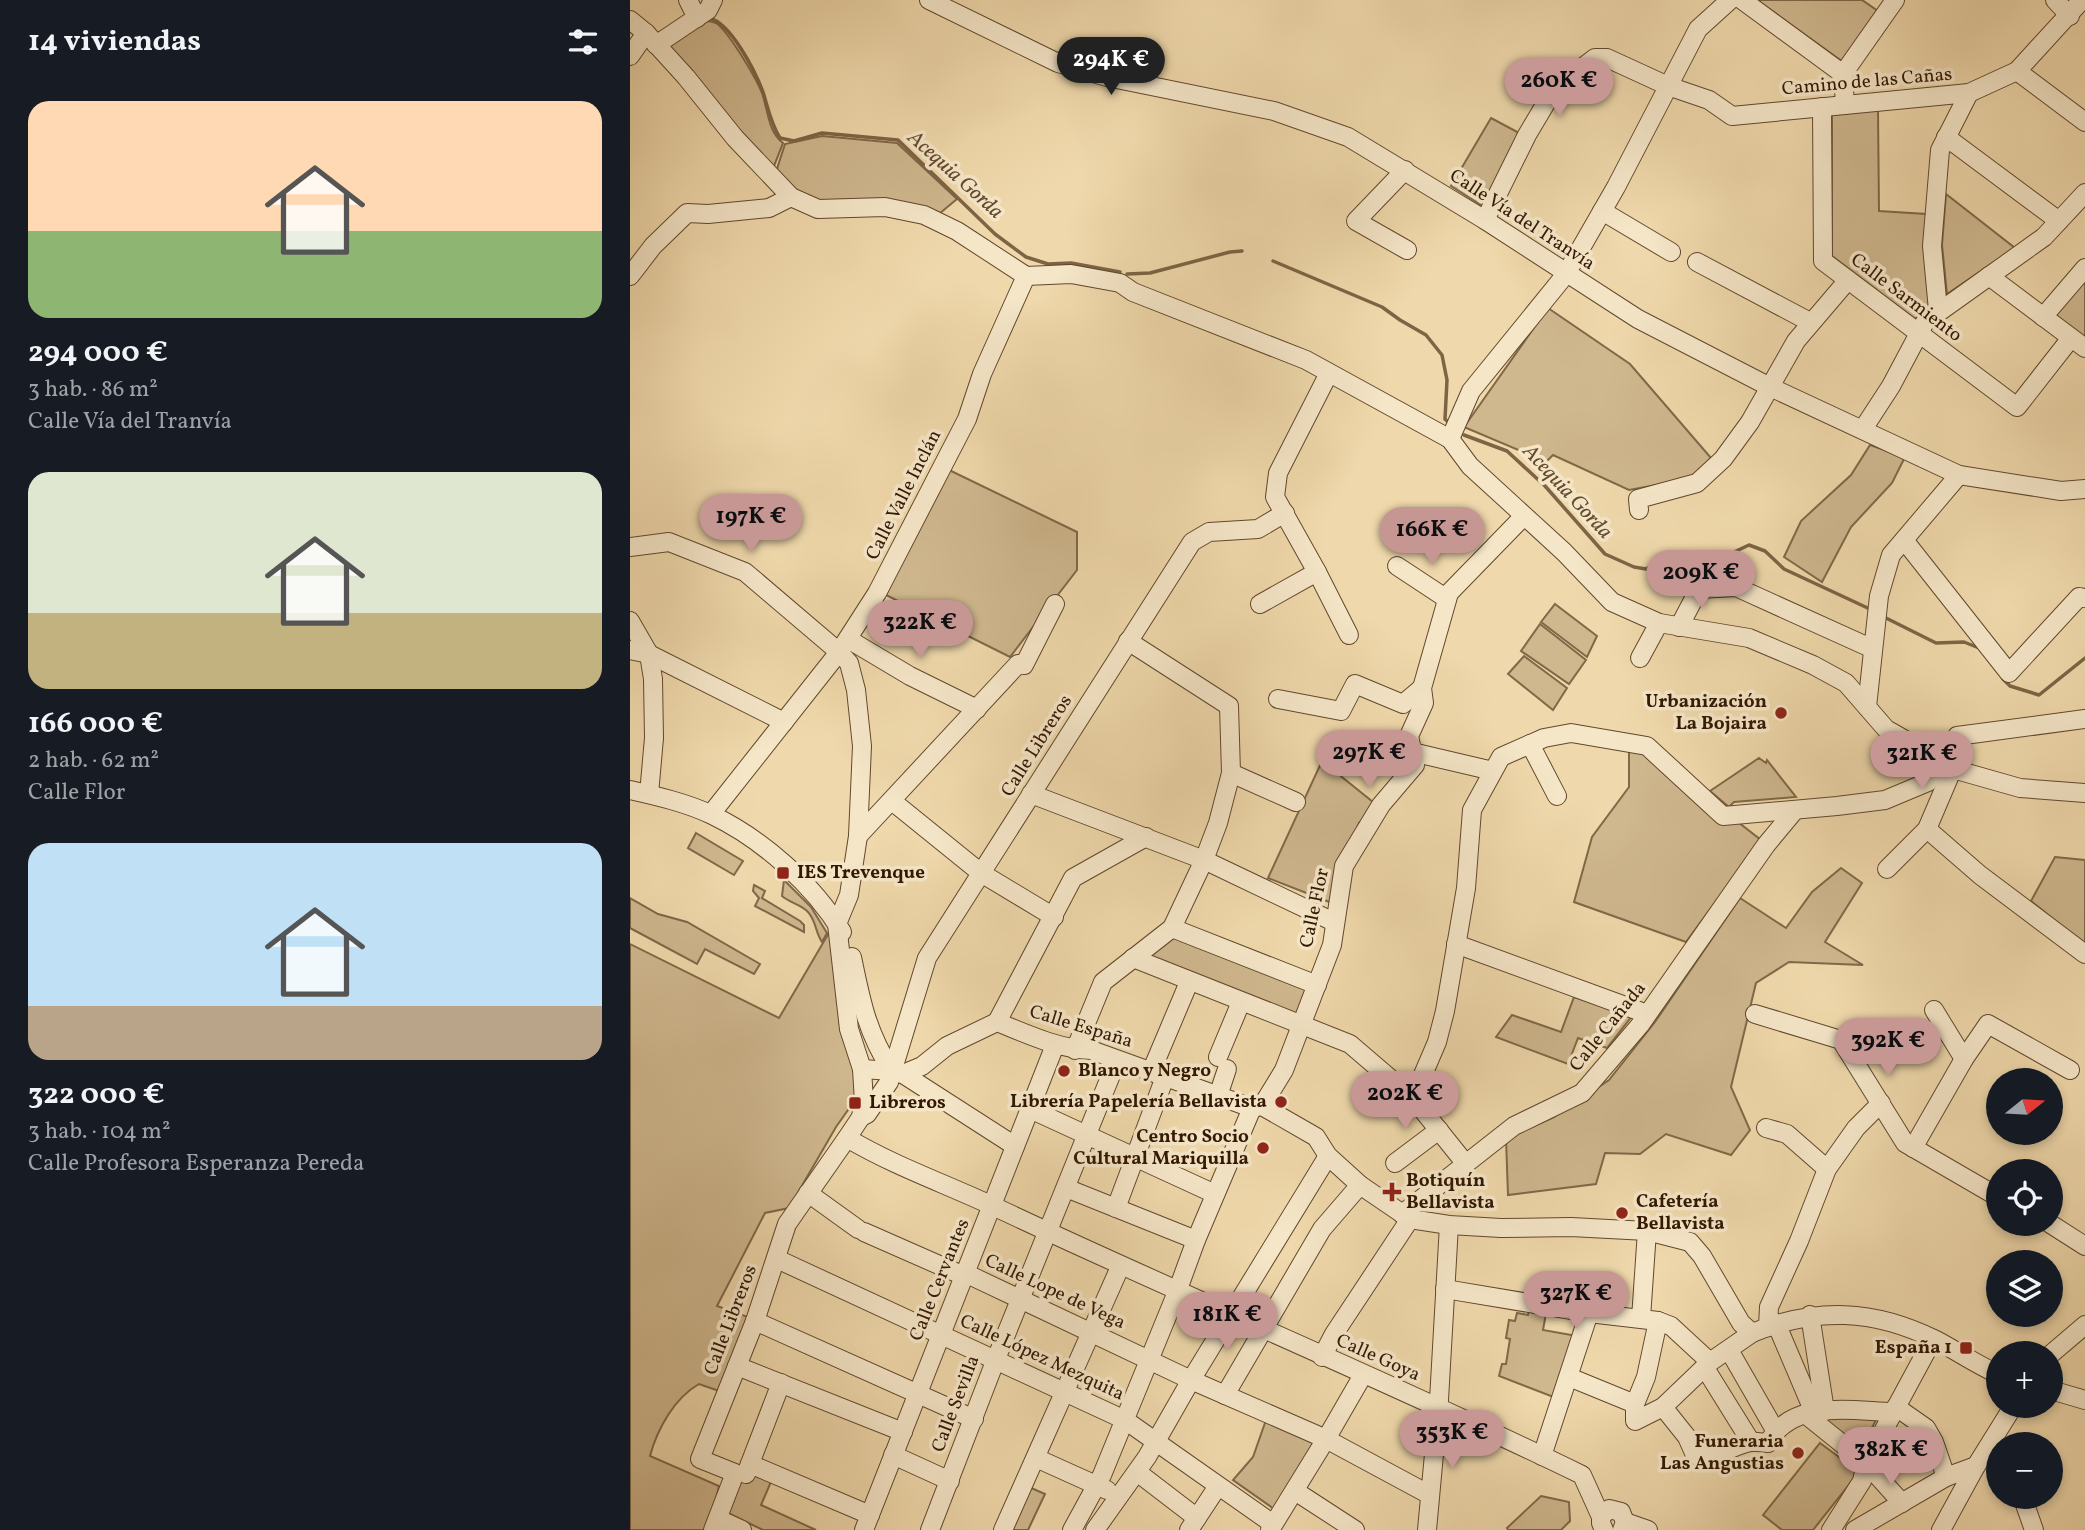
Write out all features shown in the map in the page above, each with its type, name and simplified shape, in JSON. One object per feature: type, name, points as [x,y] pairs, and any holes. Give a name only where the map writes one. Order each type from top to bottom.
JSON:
[{"type":"street","points":[[688,0],[697,18]]},
{"type":"street","points":[[630,56],[651,39],[697,18],[708,10],[713,0]]},
{"type":"street","points":[[1450,439],[1471,391],[1566,274],[1698,30],[1730,0]]},
{"type":"street","points":[[1742,0],[1843,74]]},
{"type":"street","points":[[1845,105],[1843,74],[1891,5],[1872,0]]},
{"type":"street","points":[[2055,0],[2070,16]]},
{"type":"street","name":"Camino de las Cañas","points":[[1485,220],[1527,135],[1549,99],[1566,80],[1595,58],[1608,58],[1668,86],[1709,100],[1732,116],[1969,93],[2018,71],[2082,0]]},
{"type":"street","name":"Calle Vía del Tranvía","points":[[934,1],[1058,63],[1107,77],[1274,111],[1348,137],[1485,220],[1638,319],[1768,386],[1959,475],[2061,491],[2085,489]]},
{"type":"street","points":[[630,20],[686,77],[735,138],[790,197],[818,209],[885,207],[924,215],[957,230],[1026,276],[1071,274],[1120,283],[1133,292],[1306,360],[1450,439],[1471,466],[1564,552],[1612,602],[1659,623],[1749,638],[1813,665],[1846,683],[1886,729],[1947,765],[2020,789],[2085,793]]},
{"type":"street","points":[[2018,71],[2085,122]]},
{"type":"street","points":[[1938,310],[1932,246],[1940,150],[1969,93]]},
{"type":"street","name":"Calle Sarmiento","points":[[1822,107],[1823,261],[2017,407],[2078,343]]},
{"type":"street","points":[[1946,137],[2059,221]]},
{"type":"street","points":[[1405,170],[1356,220],[1407,250]]},
{"type":"street","points":[[1863,429],[1891,386],[1925,322],[1938,310],[2044,237],[2085,193]]},
{"type":"street","points":[[630,276],[653,246],[687,212],[708,214],[769,208],[790,197]]},
{"type":"street","points":[[1602,211],[1671,252]]},
{"type":"street","points":[[1697,262],[1810,322]]},
{"type":"street","points":[[2043,317],[2085,268]]},
{"type":"street","name":"Calle Valle Inclán","points":[[711,814],[843,645],[877,593],[967,419],[982,374],[1026,276]]},
{"type":"street","points":[[1989,276],[2078,343]]},
{"type":"street","points":[[1639,510],[1638,499],[1697,483],[1723,459],[1749,422],[1796,341],[1848,280]]},
{"type":"street","points":[[1329,373],[1278,473],[1275,497],[1349,635]]},
{"type":"street","points":[[1867,706],[1879,596],[1891,555],[1959,475]]},
{"type":"street","name":"Calle Libreros","points":[[743,1468],[700,1459],[755,1321],[787,1224],[847,1139],[881,1080],[898,1072],[927,958],[1192,542],[1209,533],[1258,529],[1285,513]]},
{"type":"street","name":"Calle Flor","points":[[1076,1523],[1096,1486],[1125,1420],[1215,1194],[1257,1107],[1284,1070],[1332,945],[1344,866],[1381,805],[1415,765],[1409,736],[1424,703],[1422,688],[1449,593],[1524,516]]},
{"type":"street","points":[[1905,540],[2009,673],[2079,597],[2085,598]]},
{"type":"street","points":[[630,547],[669,542],[744,572],[843,645],[977,709]]},
{"type":"street","points":[[1397,566],[1447,600]]},
{"type":"street","points":[[1259,604],[1317,572]]},
{"type":"street","points":[[1679,627],[1699,589],[1736,587],[1873,649]]},
{"type":"street","points":[[858,836],[1018,664],[1024,665],[1055,604]]},
{"type":"street","points":[[630,621],[649,654],[653,679],[654,738],[649,794]]},
{"type":"street","points":[[1640,658],[1659,623]]},
{"type":"street","points":[[1075,1050],[1103,982],[1172,928],[1204,860],[1218,823],[1231,773],[1228,706],[1128,641]]},
{"type":"street","points":[[843,645],[856,690],[862,747],[858,836],[849,895],[837,923],[849,1029],[864,1083],[862,1110]]},
{"type":"street","points":[[630,650],[649,654],[784,722]]},
{"type":"street","points":[[1278,698],[1341,711],[1355,684],[1403,704],[1422,688]]},
{"type":"street","points":[[1887,869],[1927,829],[1947,765],[1945,752],[1957,736],[2085,719]]},
{"type":"street","points":[[1413,1098],[1437,1042],[1445,1011],[1466,888],[1472,810],[1501,757],[1544,738],[1571,733],[1647,746],[1723,816],[1885,800],[1928,782],[1947,765]]},
{"type":"street","points":[[1530,744],[1557,796]]},
{"type":"street","points":[[1412,752],[1493,771]]},
{"type":"street","points":[[1231,773],[1296,802]]},
{"type":"street","points":[[630,790],[711,814],[752,839],[786,866],[837,923],[849,943],[862,1005],[875,1046],[898,1072],[1015,1146]]},
{"type":"street","points":[[1031,794],[1204,860],[1334,922]]},
{"type":"street","points":[[891,801],[981,873],[1054,917]]},
{"type":"street","name":"Calle Cañada","points":[[1322,1357],[1406,1217],[1465,1163],[1514,1126],[1582,1093],[1647,1014],[1766,845],[1795,810]]},
{"type":"street","points":[[1927,829],[1980,875],[2085,954]]},
{"type":"street","points":[[862,1069],[898,1072],[922,1066],[947,1046],[997,1022],[1073,878],[1146,837]]},
{"type":"street","points":[[1172,928],[1317,985]]},
{"type":"street","points":[[1456,944],[1647,1014]]},
{"type":"street","points":[[1133,958],[1350,1044],[1413,1098],[1465,1163]]},
{"type":"street","points":[[1116,1208],[1136,1158],[1158,1075],[1189,982]]},
{"type":"street","points":[[1218,1096],[1222,1063],[1241,1002]]},
{"type":"street","points":[[1934,1010],[1964,1059]]},
{"type":"street","points":[[1755,1014],[1841,1040],[1905,1143],[1986,1190]]},
{"type":"street","name":"Calle España","points":[[997,1022],[1055,1045],[1075,1050],[1091,1050],[1218,1096],[1257,1107],[1316,1137],[1328,1156],[1360,1185],[1406,1217],[1449,1225],[1647,1231],[1690,1242],[1702,1256],[1741,1323],[1765,1328],[1809,1414]]},
{"type":"street","points":[[1913,1148],[1964,1059],[1988,1024],[2070,1070]]},
{"type":"street","name":"Calle Cervantes","points":[[867,1523],[1055,1045]]},
{"type":"street","name":"Calle Sevilla","points":[[930,1530],[1020,1298],[1117,1060]]},
{"type":"street","points":[[1765,1328],[1769,1307],[1827,1169],[1856,1128],[1881,1103]]},
{"type":"street","points":[[1030,1109],[1215,1194]]},
{"type":"street","points":[[1766,1128],[1787,1134],[1827,1169]]},
{"type":"street","points":[[1395,1163],[1439,1130]]},
{"type":"street","name":"Calle Goya","points":[[847,1139],[880,1158],[992,1205],[1120,1267],[1438,1407],[1582,1475],[1603,1524]]},
{"type":"street","points":[[1076,1523],[1098,1529],[1156,1442],[1328,1156]]},
{"type":"street","points":[[1225,1395],[1322,1229],[1360,1185]]},
{"type":"street","points":[[1066,1188],[1196,1240]]},
{"type":"street","name":"Calle Lope de Vega","points":[[808,1193],[861,1231],[1020,1298],[1191,1380],[1326,1439],[1430,1495]]},
{"type":"street","points":[[1427,1530],[1438,1407],[1449,1225]]},
{"type":"street","points":[[1635,1413],[1646,1377],[1650,1319],[1647,1231]]},
{"type":"street","points":[[2063,1232],[2085,1246]]},
{"type":"street","name":"Calle López Mezquita","points":[[777,1259],[1125,1420],[1271,1527]]},
{"type":"street","points":[[1003,1530],[1120,1267]]},
{"type":"street","points":[[1445,1289],[1589,1313],[1650,1319],[1671,1326],[1708,1365],[1751,1442]]},
{"type":"street","points":[[1542,1455],[1589,1313]]},
{"type":"street","points":[[1810,1315],[1809,1414],[1902,1503]]},
{"type":"street","points":[[1569,1377],[1635,1413],[1662,1407],[1708,1365],[1729,1350],[1765,1328],[1810,1315],[1861,1315],[1884,1321],[1933,1339],[1986,1368]]},
{"type":"street","points":[[755,1321],[974,1419]]},
{"type":"street","points":[[2063,1344],[2085,1325]]},
{"type":"street","points":[[1831,1530],[1862,1481],[1865,1467],[1933,1339]]},
{"type":"street","points":[[1729,1350],[1775,1430]]},
{"type":"street","points":[[737,1366],[903,1432]]},
{"type":"street","points":[[1271,1527],[1363,1375]]},
{"type":"street","points":[[742,1530],[715,1525],[781,1383]]},
{"type":"street","points":[[2063,1394],[2085,1400]]},
{"type":"street","points":[[1662,1407],[1687,1437],[1695,1455],[1704,1456],[1728,1452],[1751,1442],[1768,1443],[1775,1430],[1809,1414],[1894,1410],[1926,1428],[1934,1442],[1946,1477]]},
{"type":"street","points":[[893,1455],[950,1481]]},
{"type":"street","points":[[1941,1530],[1976,1466],[1986,1455]]},
{"type":"street","points":[[1036,1458],[1120,1495]]},
{"type":"street","points":[[1855,1530],[1946,1477],[1976,1466]]},
{"type":"street","points":[[743,1468],[867,1523]]},
{"type":"street","points":[[1136,1472],[1193,1524],[1218,1486]]},
{"type":"street","points":[[1295,1491],[1355,1530]]},
{"type":"street","points":[[1603,1524],[1609,1509],[1617,1510],[1623,1514],[1624,1526],[1648,1530]]},
{"type":"street","points":[[2027,1509],[2034,1530]]},
{"type":"shaded area","points":[[1757,0],[1862,0],[1878,11],[1843,62]]},
{"type":"shaded area","points":[[706,21],[716,23],[728,36],[762,93],[771,127],[783,143],[772,171],[665,44]]},
{"type":"shaded area","points":[[1878,110],[1879,211],[1926,214],[1929,307],[1915,319],[1832,256],[1832,115]]},
{"type":"shaded area","points":[[1491,118],[1521,134],[1484,207],[1451,186]]},
{"type":"shaded area","points":[[822,136],[897,143],[957,199],[939,214],[823,203],[797,192],[776,172],[785,144]]},
{"type":"shaded area","points":[[1946,194],[2015,248],[1947,294],[1942,245]]},
{"type":"shaded area","points":[[2085,276],[2085,339],[2057,318],[2054,311]]},
{"type":"shaded area","points":[[1548,308],[1630,364],[1711,458],[1689,479],[1629,490],[1553,455],[1538,470],[1521,451],[1464,427]]},
{"type":"shaded area","points":[[1870,445],[1905,457],[1892,483],[1851,527],[1822,582],[1784,557],[1801,521],[1851,475]]},
{"type":"shaded area","points":[[947,469],[1077,532],[1077,570],[1010,657],[886,595]]},
{"type":"shaded area","points":[[1555,604],[1597,636],[1587,657],[1541,622]]},
{"type":"shaded area","points":[[1540,624],[1586,660],[1569,684],[1521,651]]},
{"type":"shaded area","points":[[1524,656],[1567,688],[1553,710],[1508,674]]},
{"type":"shaded area","points":[[1629,747],[1648,752],[1761,840],[1686,942],[1574,902],[1592,837],[1629,787]]},
{"type":"shaded area","points":[[1759,758],[1766,763],[1767,760],[1796,797],[1734,802],[1729,807],[1710,791]]},
{"type":"shaded area","points":[[1322,761],[1373,802],[1359,823],[1334,886],[1332,903],[1268,878]]},
{"type":"shaded area","points":[[696,833],[743,861],[734,875],[688,848]]},
{"type":"shaded area","points":[[2055,857],[2085,860],[2085,945],[2031,901]]},
{"type":"shaded area","points":[[1841,868],[1862,883],[1825,942],[1863,965],[1789,962],[1756,983],[1731,1087],[1750,1130],[1731,1155],[1666,1134],[1640,1154],[1605,1153],[1596,1184],[1508,1195],[1506,1139],[1554,1117],[1609,1080],[1655,1022],[1740,898],[1786,928],[1812,892]]},
{"type":"shaded area","points":[[784,880],[811,907],[827,933],[822,942],[810,914],[782,896]]},
{"type":"shaded area","points":[[754,885],[765,891],[762,898],[800,921],[804,925],[804,932],[755,906],[759,898],[753,891]]},
{"type":"shaded area","points":[[630,898],[658,914],[687,922],[760,964],[754,974],[705,949],[697,964],[630,928]]},
{"type":"shaded area","points":[[830,931],[860,1093],[836,1127],[789,1208],[765,1213],[717,1306],[748,1317],[719,1391],[699,1384],[690,1390],[674,1406],[653,1446],[650,1456],[719,1486],[705,1530],[630,1530],[630,944],[779,1018]]},
{"type":"shaded area","points":[[1171,934],[1311,991],[1299,1019],[1149,956]]},
{"type":"shaded area","points":[[1574,997],[1632,1016],[1607,1048],[1578,1038],[1568,1064],[1496,1037],[1512,1015],[1561,1032]]},
{"type":"shaded area","points":[[1530,1305],[1547,1308],[1543,1330],[1577,1336],[1556,1398],[1499,1376],[1502,1364],[1506,1364],[1510,1339],[1506,1338],[1509,1320],[1515,1321],[1517,1313],[1528,1315]]},
{"type":"shaded area","points":[[1820,1416],[1877,1418],[1861,1449]]},
{"type":"shaded area","points":[[1266,1420],[1317,1439],[1274,1509],[1233,1480],[1253,1457]]},
{"type":"shaded area","points":[[1820,1443],[1859,1472],[1813,1530],[1782,1530],[1763,1515]]},
{"type":"shaded area","points":[[755,1470],[773,1477],[761,1505],[816,1530],[763,1530],[728,1513],[738,1483],[748,1481]]},
{"type":"shaded area","points":[[1029,1487],[1045,1494],[1028,1530],[1008,1530]]},
{"type":"shaded area","points":[[1541,1496],[1569,1502],[1570,1521],[1561,1530],[1508,1530],[1507,1528]]},
{"type":"waterway","name":"Acequia Gorda","points":[[709,18],[726,29],[748,61],[780,138],[794,141],[822,133],[898,140],[995,234],[1026,257],[1048,264],[1071,263],[1120,272]]},
{"type":"waterway","name":"Acequia Gorda","points":[[1127,274],[1150,273],[1242,251]]},
{"type":"waterway","name":"Acequia Gorda","points":[[1273,261],[1382,307],[1426,335],[1442,355],[1447,380],[1447,421]]},
{"type":"waterway","name":"Acequia Gorda","points":[[1464,435],[1507,451],[1545,486],[1605,554],[1634,567],[1646,569],[1669,556],[1732,553],[1749,545],[1765,551],[1784,569],[1872,610]]},
{"type":"waterway","name":"Acequia Gorda","points":[[1886,618],[1936,643],[1964,642],[1979,648]]},
{"type":"waterway","name":"Acequia Gorda","points":[[2003,679],[2010,686],[2039,695],[2085,658]]},
{"type":"place","name":"Urbanización La Bojaira","points":[[1781,713]]},
{"type":"place","name":"IES Trevenque","points":[[783,873]]},
{"type":"place","name":"Blanco y Negro","points":[[1064,1071]]},
{"type":"place","name":"Librería Papelería Bellavista","points":[[1281,1102]]},
{"type":"place","name":"Libreros","points":[[855,1103]]},
{"type":"place","name":"Centro Socio Cultural Mariquilla","points":[[1263,1148]]},
{"type":"place","name":"Botiquín Bellavista","points":[[1392,1192]]},
{"type":"place","name":"Cafetería Bellavista","points":[[1622,1213]]},
{"type":"place","name":"España 1","points":[[1966,1348]]},
{"type":"place","name":"Funeraria Las Angustias","points":[[1798,1453]]}]
